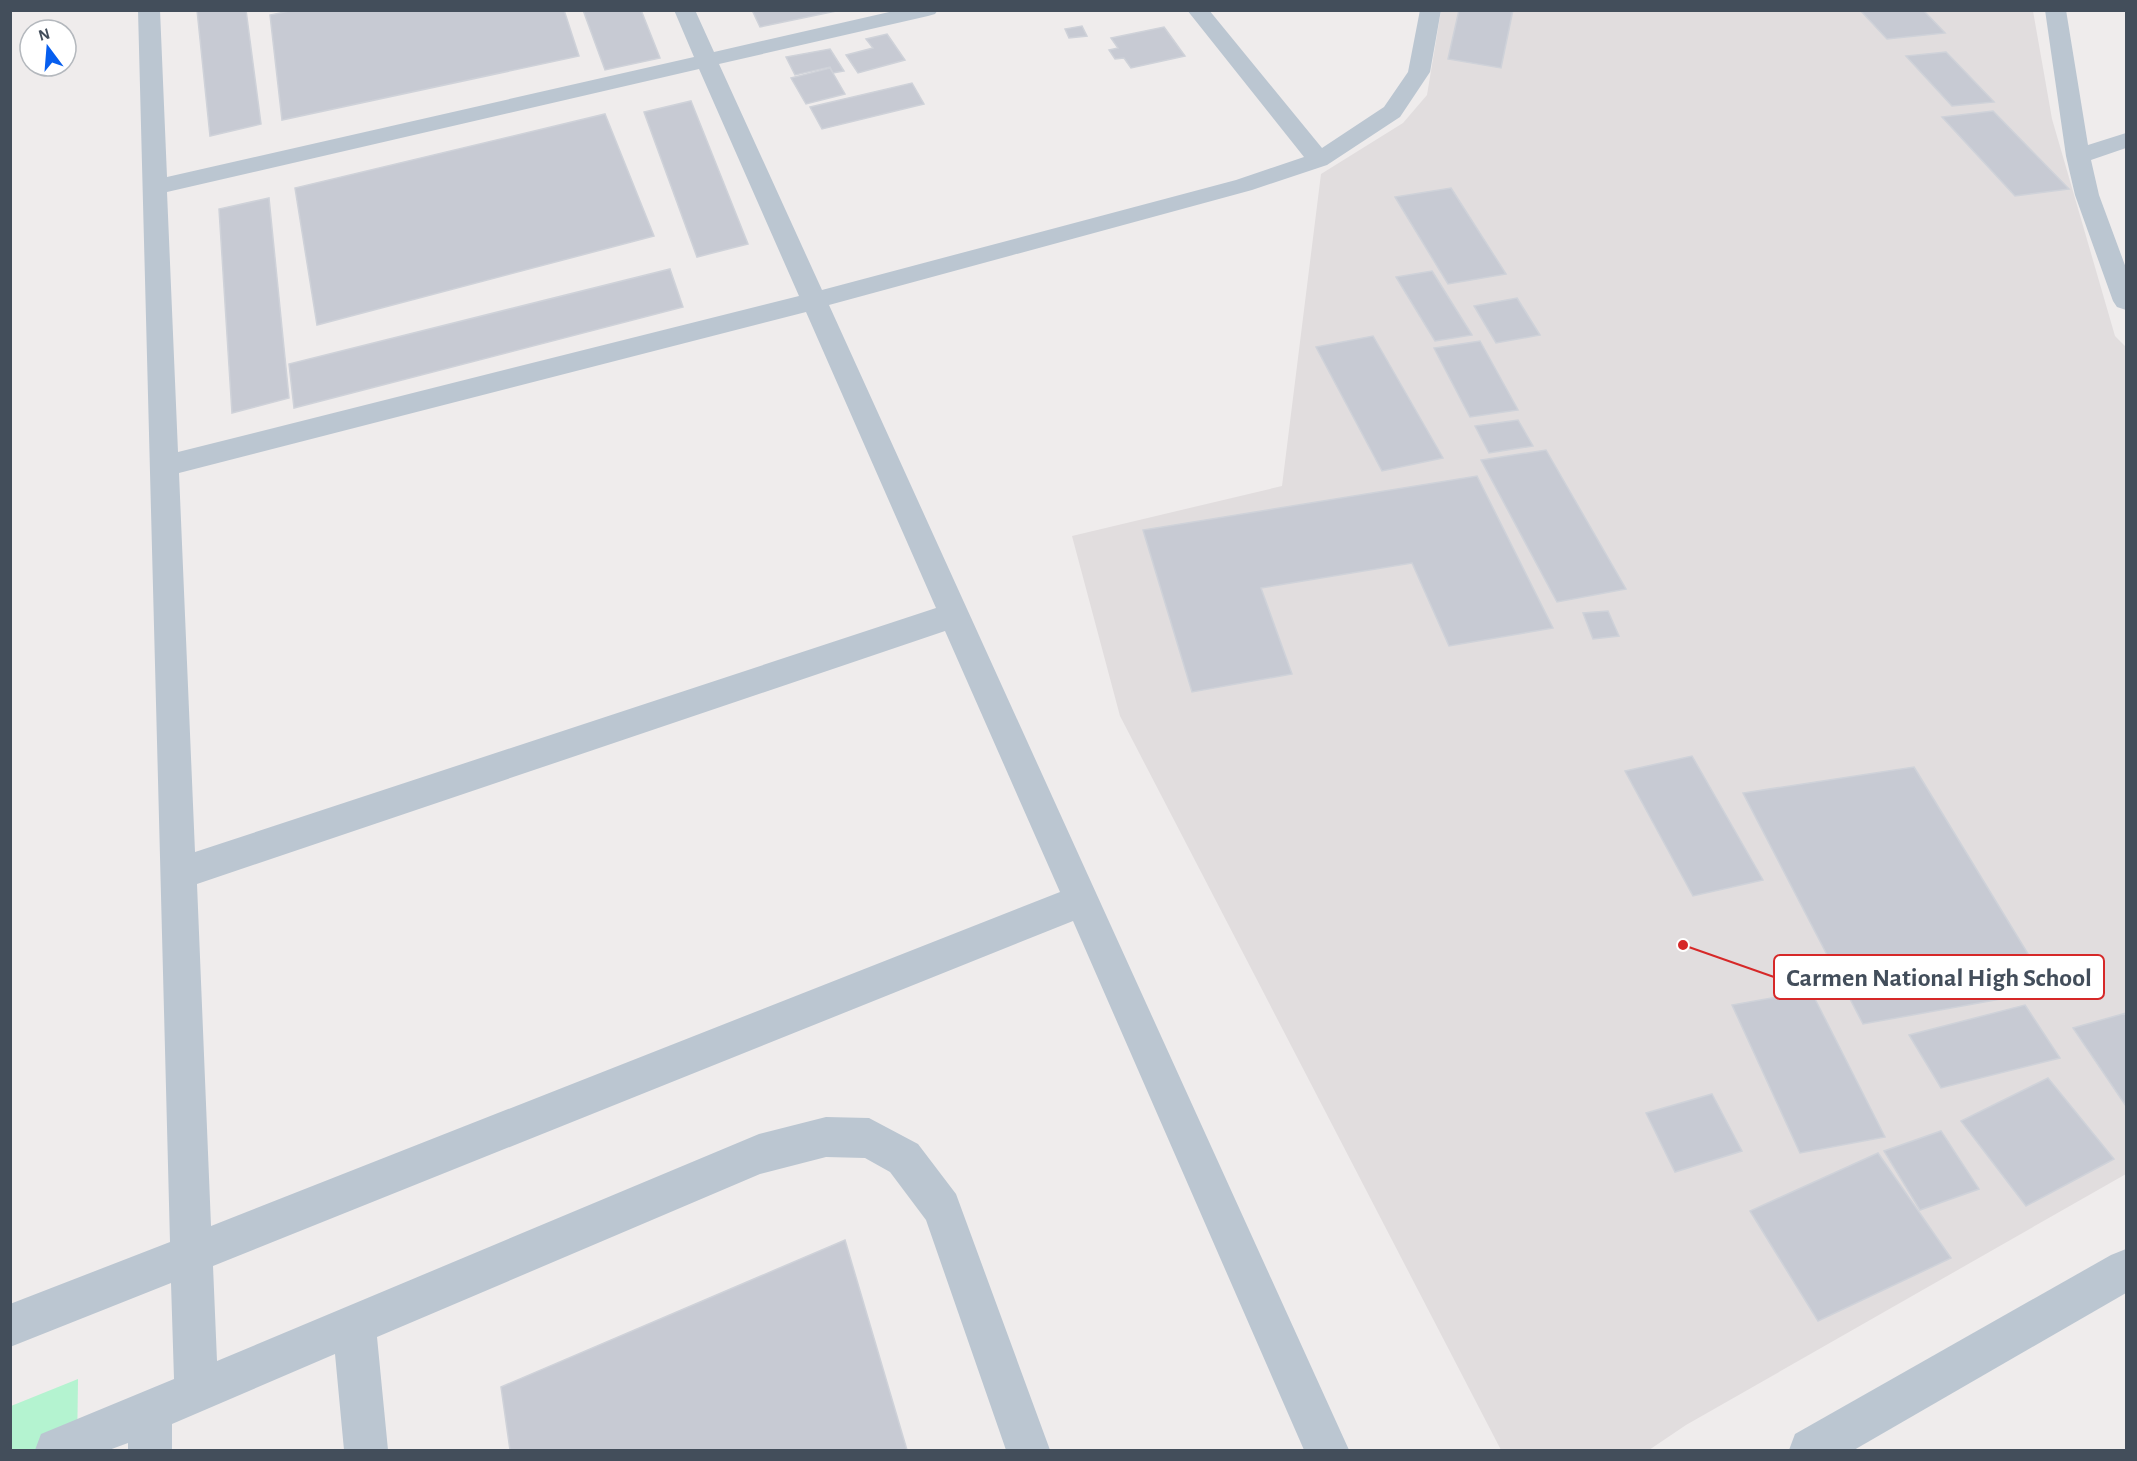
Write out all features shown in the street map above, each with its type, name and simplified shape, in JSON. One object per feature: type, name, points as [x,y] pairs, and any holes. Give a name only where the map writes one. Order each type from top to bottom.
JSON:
[{"type":"street","points":[[149,10],[196,1391]]},
{"type":"street","points":[[684,10],[1327,1450]]},
{"type":"street","points":[[155,187],[928,10]]},
{"type":"street","points":[[1197,10],[1319,160]]},
{"type":"street","points":[[164,466],[813,301],[1244,185],[1319,160],[1392,112],[1419,72],[1431,10]]},
{"type":"street","points":[[2055,10],[2078,156],[2087,195],[2127,301]]},
{"type":"street","points":[[2078,156],[2127,140]]},
{"type":"street","points":[[178,874],[954,615]]},
{"type":"street","points":[[10,1326],[1081,901]]},
{"type":"street","points":[[57,1450],[150,1430],[196,1391],[759,1154],[826,1137],[869,1138],[904,1158],[942,1208],[1028,1450]]},
{"type":"street","points":[[1810,1450],[2127,1270]]},
{"type":"street","points":[[354,1323],[366,1450]]},
{"type":"shaded area","points":[[1441,11],[2033,11],[2052,119],[2115,336],[2126,347],[2126,1174],[1686,1425],[1649,1450],[1501,1450],[1120,716],[1072,536],[1282,486],[1321,174],[1403,123],[1427,95]]},
{"type":"green space","points":[[78,1379],[77,1450],[11,1450],[11,1406]]},
{"type":"building","points":[[197,10],[246,10],[261,124],[210,136]]},
{"type":"building","points":[[294,10],[564,10],[579,56],[282,120],[270,15]]},
{"type":"building","points":[[583,10],[641,10],[660,58],[605,70]]},
{"type":"building","points":[[752,10],[841,10],[760,27]]},
{"type":"building","points":[[1459,10],[1513,10],[1501,68],[1448,59]]},
{"type":"building","points":[[1860,10],[1923,10],[1945,33],[1887,39]]},
{"type":"building","points":[[1082,26],[1087,36],[1069,38],[1065,29]]},
{"type":"building","points":[[1164,27],[1185,56],[1131,68],[1124,58],[1115,59],[1109,50],[1118,48],[1111,38]]},
{"type":"building","points":[[887,34],[905,60],[858,73],[846,55],[873,48],[866,39]]},
{"type":"building","points":[[830,49],[844,71],[833,73],[830,67],[795,75],[786,57]]},
{"type":"building","points":[[1946,52],[1994,102],[1952,106],[1906,56]]},
{"type":"building","points":[[830,68],[845,94],[806,104],[791,78]]},
{"type":"building","points":[[912,83],[924,104],[822,129],[810,107]]},
{"type":"building","points":[[691,101],[748,244],[697,257],[644,112]]},
{"type":"building","points":[[1993,111],[2069,189],[2015,196],[1942,117]]},
{"type":"building","points":[[605,114],[654,236],[317,325],[295,188]]},
{"type":"building","points":[[1451,188],[1506,274],[1448,284],[1395,197]]},
{"type":"building","points":[[269,198],[289,398],[232,413],[219,209]]},
{"type":"building","points":[[670,269],[683,307],[294,408],[289,364]]},
{"type":"building","points":[[1432,271],[1472,335],[1435,341],[1396,277]]},
{"type":"building","points":[[1517,298],[1540,335],[1496,343],[1474,306]]},
{"type":"building","points":[[1373,336],[1443,458],[1382,471],[1316,347]]},
{"type":"building","points":[[1480,341],[1518,410],[1470,417],[1434,348]]},
{"type":"building","points":[[1518,420],[1533,446],[1489,453],[1475,426]]},
{"type":"building","points":[[1546,450],[1626,589],[1557,602],[1481,460]]},
{"type":"building","points":[[1477,476],[1553,628],[1449,646],[1412,563],[1261,588],[1292,674],[1192,692],[1143,530]]},
{"type":"building","points":[[1608,611],[1619,636],[1593,639],[1583,613]]},
{"type":"building","points":[[1692,756],[1763,880],[1693,896],[1625,771]]},
{"type":"building","points":[[1914,767],[2050,990],[1863,1024],[1743,793]]},
{"type":"building","points":[[1811,991],[1885,1137],[1800,1153],[1732,1005]]},
{"type":"building","points":[[2025,1005],[2060,1058],[1941,1088],[1909,1035]]},
{"type":"building","points":[[2126,1013],[2126,1106],[2073,1028]]},
{"type":"building","points":[[2048,1078],[2114,1159],[2026,1206],[1961,1121]]},
{"type":"building","points":[[1712,1094],[1742,1151],[1675,1172],[1646,1113]]},
{"type":"building","points":[[1941,1131],[1979,1189],[1920,1210],[1884,1151]]},
{"type":"building","points":[[1878,1153],[1951,1258],[1818,1321],[1750,1211]]},
{"type":"building","points":[[845,1240],[907,1450],[510,1450],[501,1387]]},
{"type":"place","name":"Carmen National High School","points":[[1683,945]]}]
